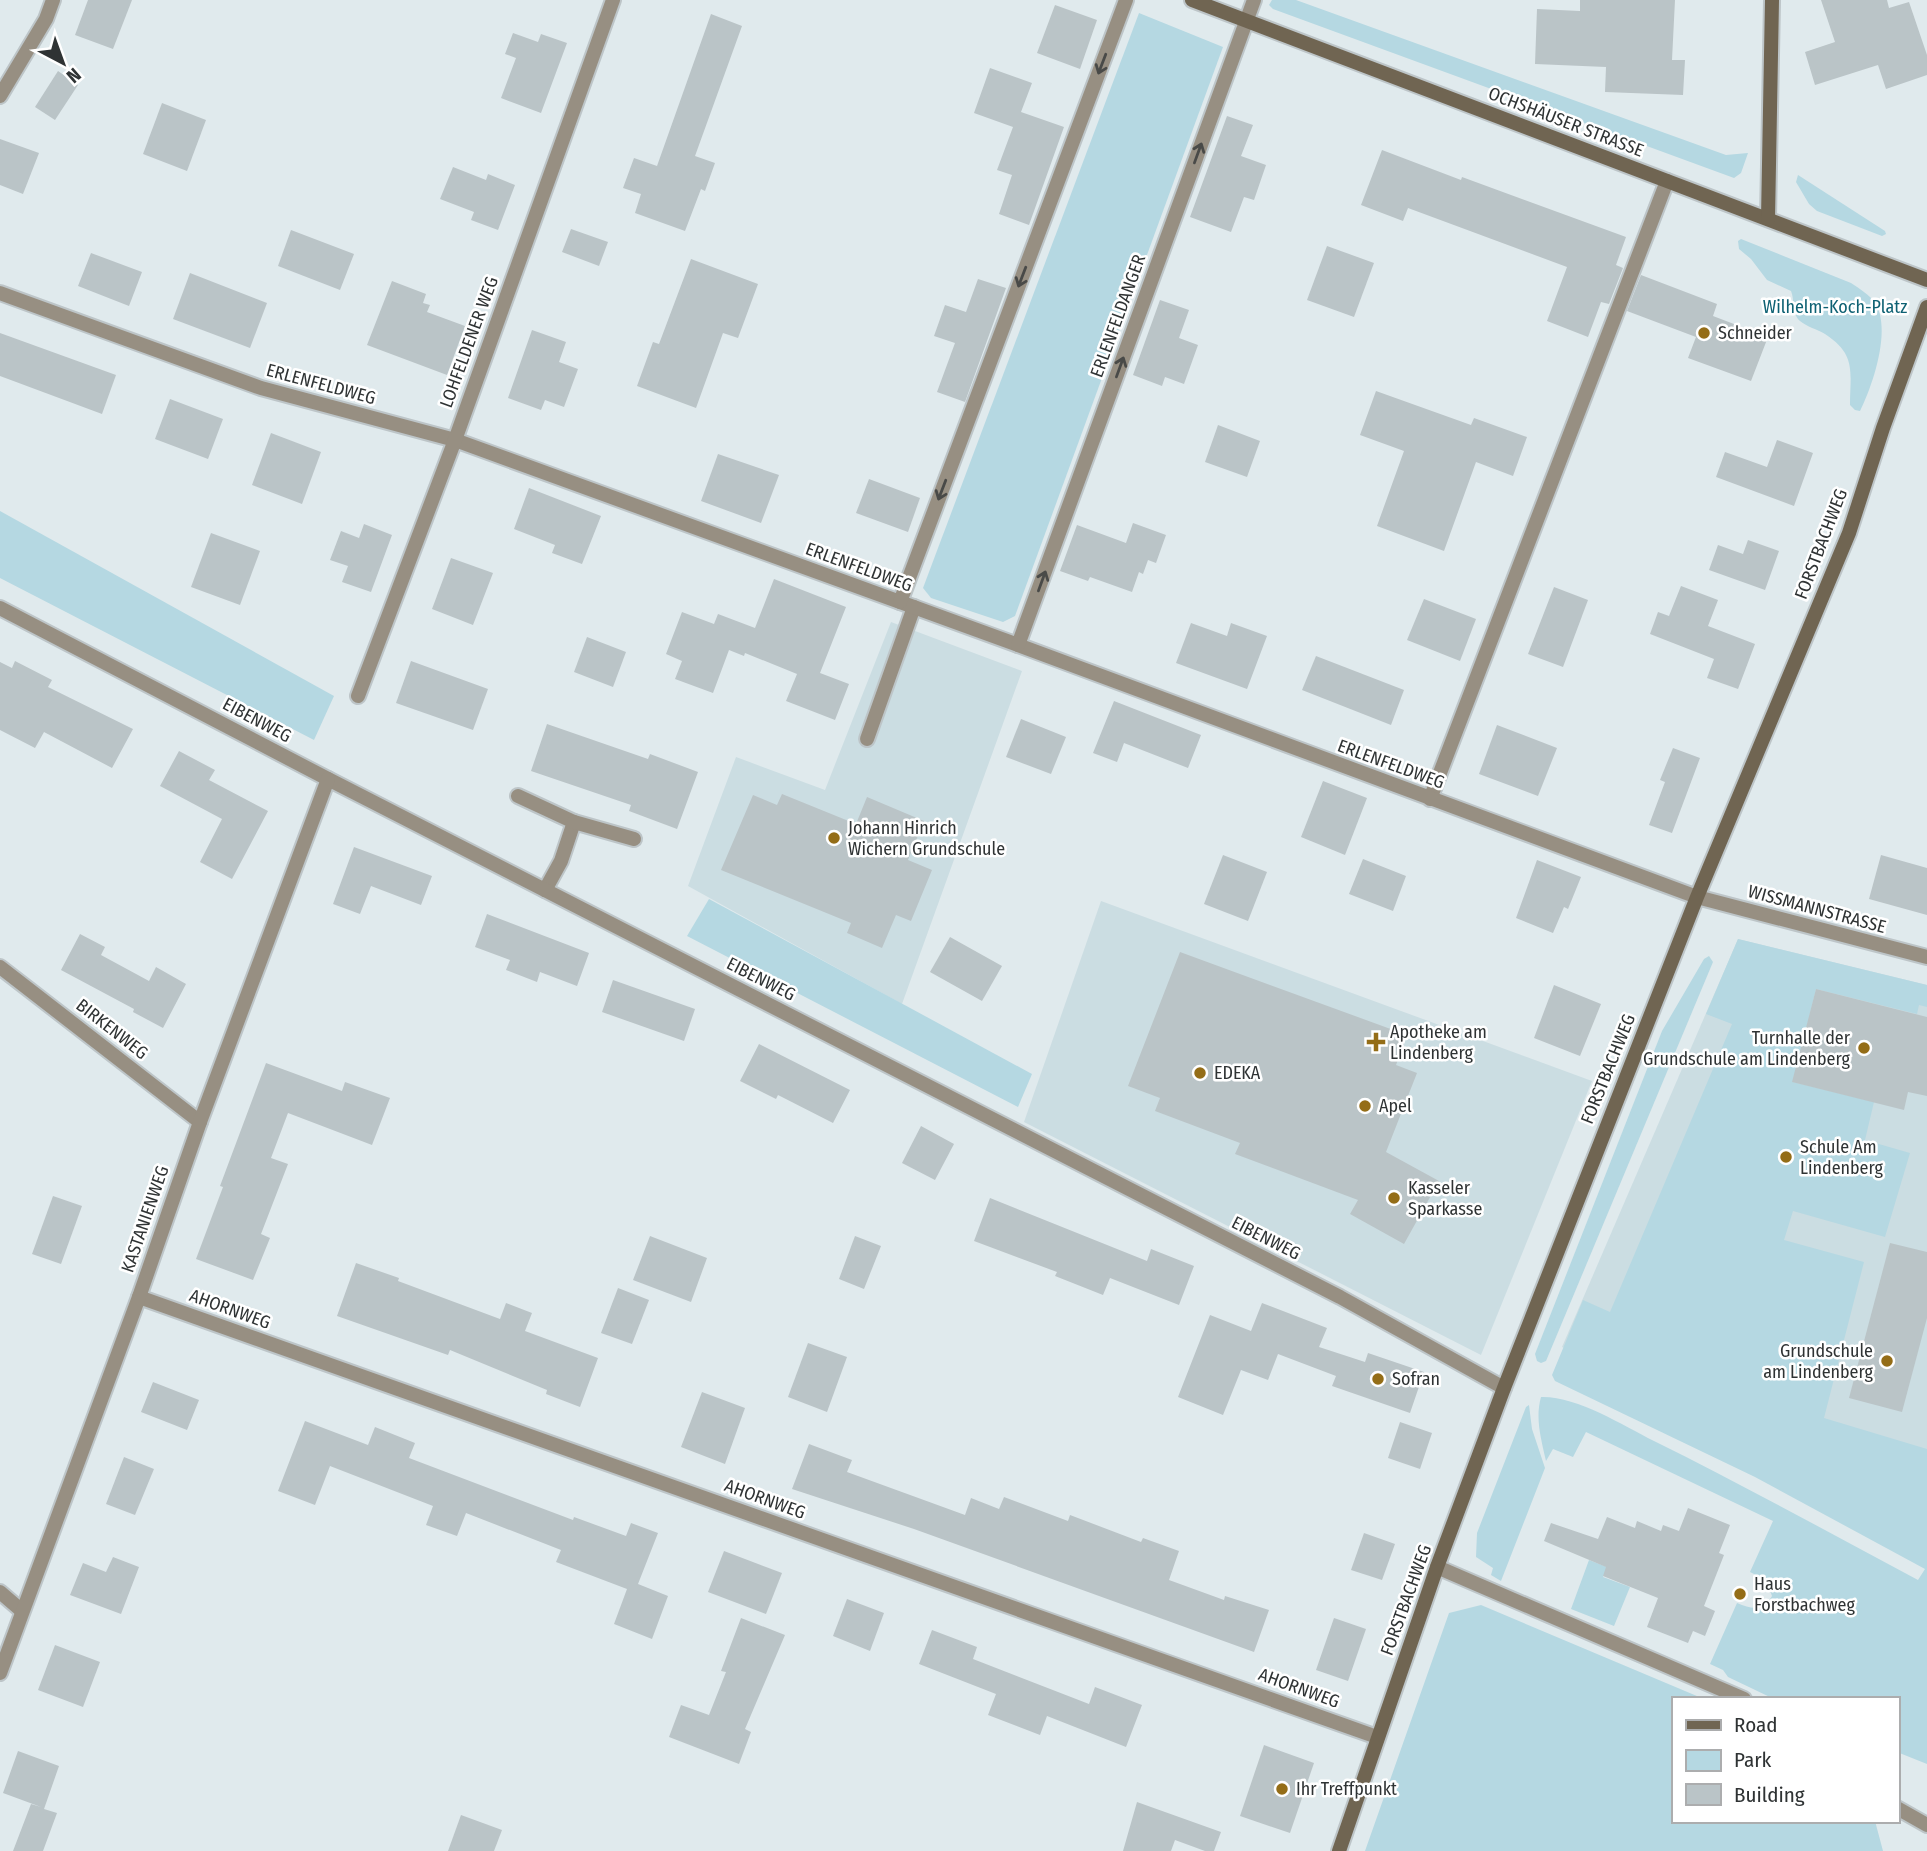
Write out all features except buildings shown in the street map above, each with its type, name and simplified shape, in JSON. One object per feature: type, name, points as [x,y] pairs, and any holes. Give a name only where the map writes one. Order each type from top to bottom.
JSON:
[{"type":"street","points":[[0,96],[46,19],[53,0]]},
{"type":"street","name":"LOHFELDENER WEG","points":[[358,696],[455,440],[613,0]]},
{"type":"street","points":[[867,739],[907,605],[1126,0]]},
{"type":"street","name":"OCHSHÄUSER STRASSE","points":[[1192,0],[1927,280]]},
{"type":"street","name":"ERLENFELDANGER","points":[[1018,645],[1254,0]]},
{"type":"street","points":[[1768,219],[1772,0]]},
{"type":"street","points":[[1430,799],[1667,181]]},
{"type":"street","name":"ERLENFELDWEG","points":[[0,293],[261,388],[455,440],[1697,897]]},
{"type":"street","name":"FORSTBACHWEG","points":[[1339,1851],[1437,1567],[1504,1388],[1697,897],[1849,533],[1883,428],[1927,307]]},
{"type":"street","name":"EIBENWEG","points":[[0,608],[1340,1297],[1504,1388]]},
{"type":"street","name":"KASTANIENWEG","points":[[0,1673],[328,779]]},
{"type":"street","points":[[518,796],[574,822],[634,839]]},
{"type":"street","points":[[545,890],[561,861],[574,822]]},
{"type":"street","name":"WISSMANNSTRASSE","points":[[1697,897],[1927,957]]},
{"type":"street","name":"BIRKENWEG","points":[[0,967],[200,1122]]},
{"type":"street","name":"AHORNWEG","points":[[139,1297],[1377,1737]]},
{"type":"street","points":[[1437,1567],[1739,1697]]},
{"type":"street","points":[[0,1592],[22,1611]]},
{"type":"street","points":[[1899,1809],[1927,1825]]},
{"type":"shaded area","name":"Johann Hinrich Wichern Grundschule","points":[[891,622],[1022,671],[902,1004],[688,886],[736,757],[825,790]]},
{"type":"shaded area","points":[[1101,901],[1592,1081],[1481,1355],[1024,1122]]},
{"type":"shaded area","name":"Schule Am Lindenberg","points":[[1738,939],[1927,985],[1927,1527],[1562,1347]]},
{"type":"green space","points":[[1272,0],[1296,0],[1726,155],[1748,153],[1741,173],[1734,178],[1273,9],[1269,5]]},
{"type":"green space","points":[[1139,13],[1223,47],[1015,616],[1003,622],[931,598],[923,588]]},
{"type":"green space","points":[[1798,175],[1886,234],[1882,236],[1817,211],[1809,204],[1796,182]]},
{"type":"green space","name":"Wilhelm-Koch-Platz","points":[[1741,239],[1851,283],[1876,304],[1882,328],[1879,358],[1860,411],[1850,405],[1850,365],[1842,349],[1825,334],[1800,321],[1795,314],[1791,291],[1767,280],[1751,259],[1739,249],[1738,241]]},
{"type":"green space","points":[[0,511],[334,696],[314,740],[0,578]]},
{"type":"green space","points":[[709,899],[1032,1074],[1018,1107],[687,936]]},
{"type":"green space","name":"Schule Am Lindenberg","points":[[1738,939],[1927,985],[1927,1007],[1919,1005],[1917,1014],[1816,989],[1793,1082],[1874,1102],[1865,1140],[1910,1153],[1885,1237],[1793,1211],[1784,1240],[1864,1262],[1824,1418],[1927,1449],[1927,1764],[1899,1753],[1899,1697],[1770,1697],[1728,1677],[1723,1670],[1710,1664],[1737,1603],[1757,1608],[1765,1605],[1772,1596],[1764,1581],[1750,1572],[1773,1521],[1586,1432],[1573,1457],[1553,1449],[1546,1461],[1539,1421],[1541,1397],[1569,1401],[1614,1420],[1918,1580],[1925,1569],[1755,1477],[1555,1381],[1552,1375],[1583,1300],[1610,1312],[1732,1024],[1706,1014]]},
{"type":"green space","points":[[1709,956],[1713,962],[1546,1361],[1541,1363],[1537,1361],[1535,1354],[1662,1031],[1704,959]]},
{"type":"green space","points":[[1529,1405],[1532,1429],[1545,1468],[1501,1581],[1491,1575],[1493,1568],[1476,1557],[1477,1533]]},
{"type":"green space","points":[[1589,1560],[1607,1567],[1603,1577],[1630,1587],[1614,1626],[1571,1609]]},
{"type":"green space","points":[[1481,1605],[1699,1697],[1672,1697],[1672,1823],[1876,1823],[1883,1851],[1365,1851],[1449,1613]]},
{"type":"place","name":"Schneider","points":[[1704,333]]},
{"type":"place","name":"Johann Hinrich Wichern Grundschule","points":[[834,838]]},
{"type":"place","name":"Apotheke am Lindenberg","points":[[1376,1042]]},
{"type":"place","name":"Turnhalle der Grundschule am Lindenberg","points":[[1864,1048]]},
{"type":"place","name":"EDEKA","points":[[1200,1073]]},
{"type":"place","name":"Apel","points":[[1365,1106]]},
{"type":"place","name":"Schule Am Lindenberg","points":[[1786,1157]]},
{"type":"place","name":"Kasseler Sparkasse","points":[[1394,1198]]},
{"type":"place","name":"Grundschule am Lindenberg","points":[[1887,1361]]},
{"type":"place","name":"Sofran","points":[[1378,1379]]},
{"type":"place","name":"Haus Forstbachweg","points":[[1740,1594]]},
{"type":"place","name":"Ihr Treffpunkt","points":[[1282,1789]]}]
